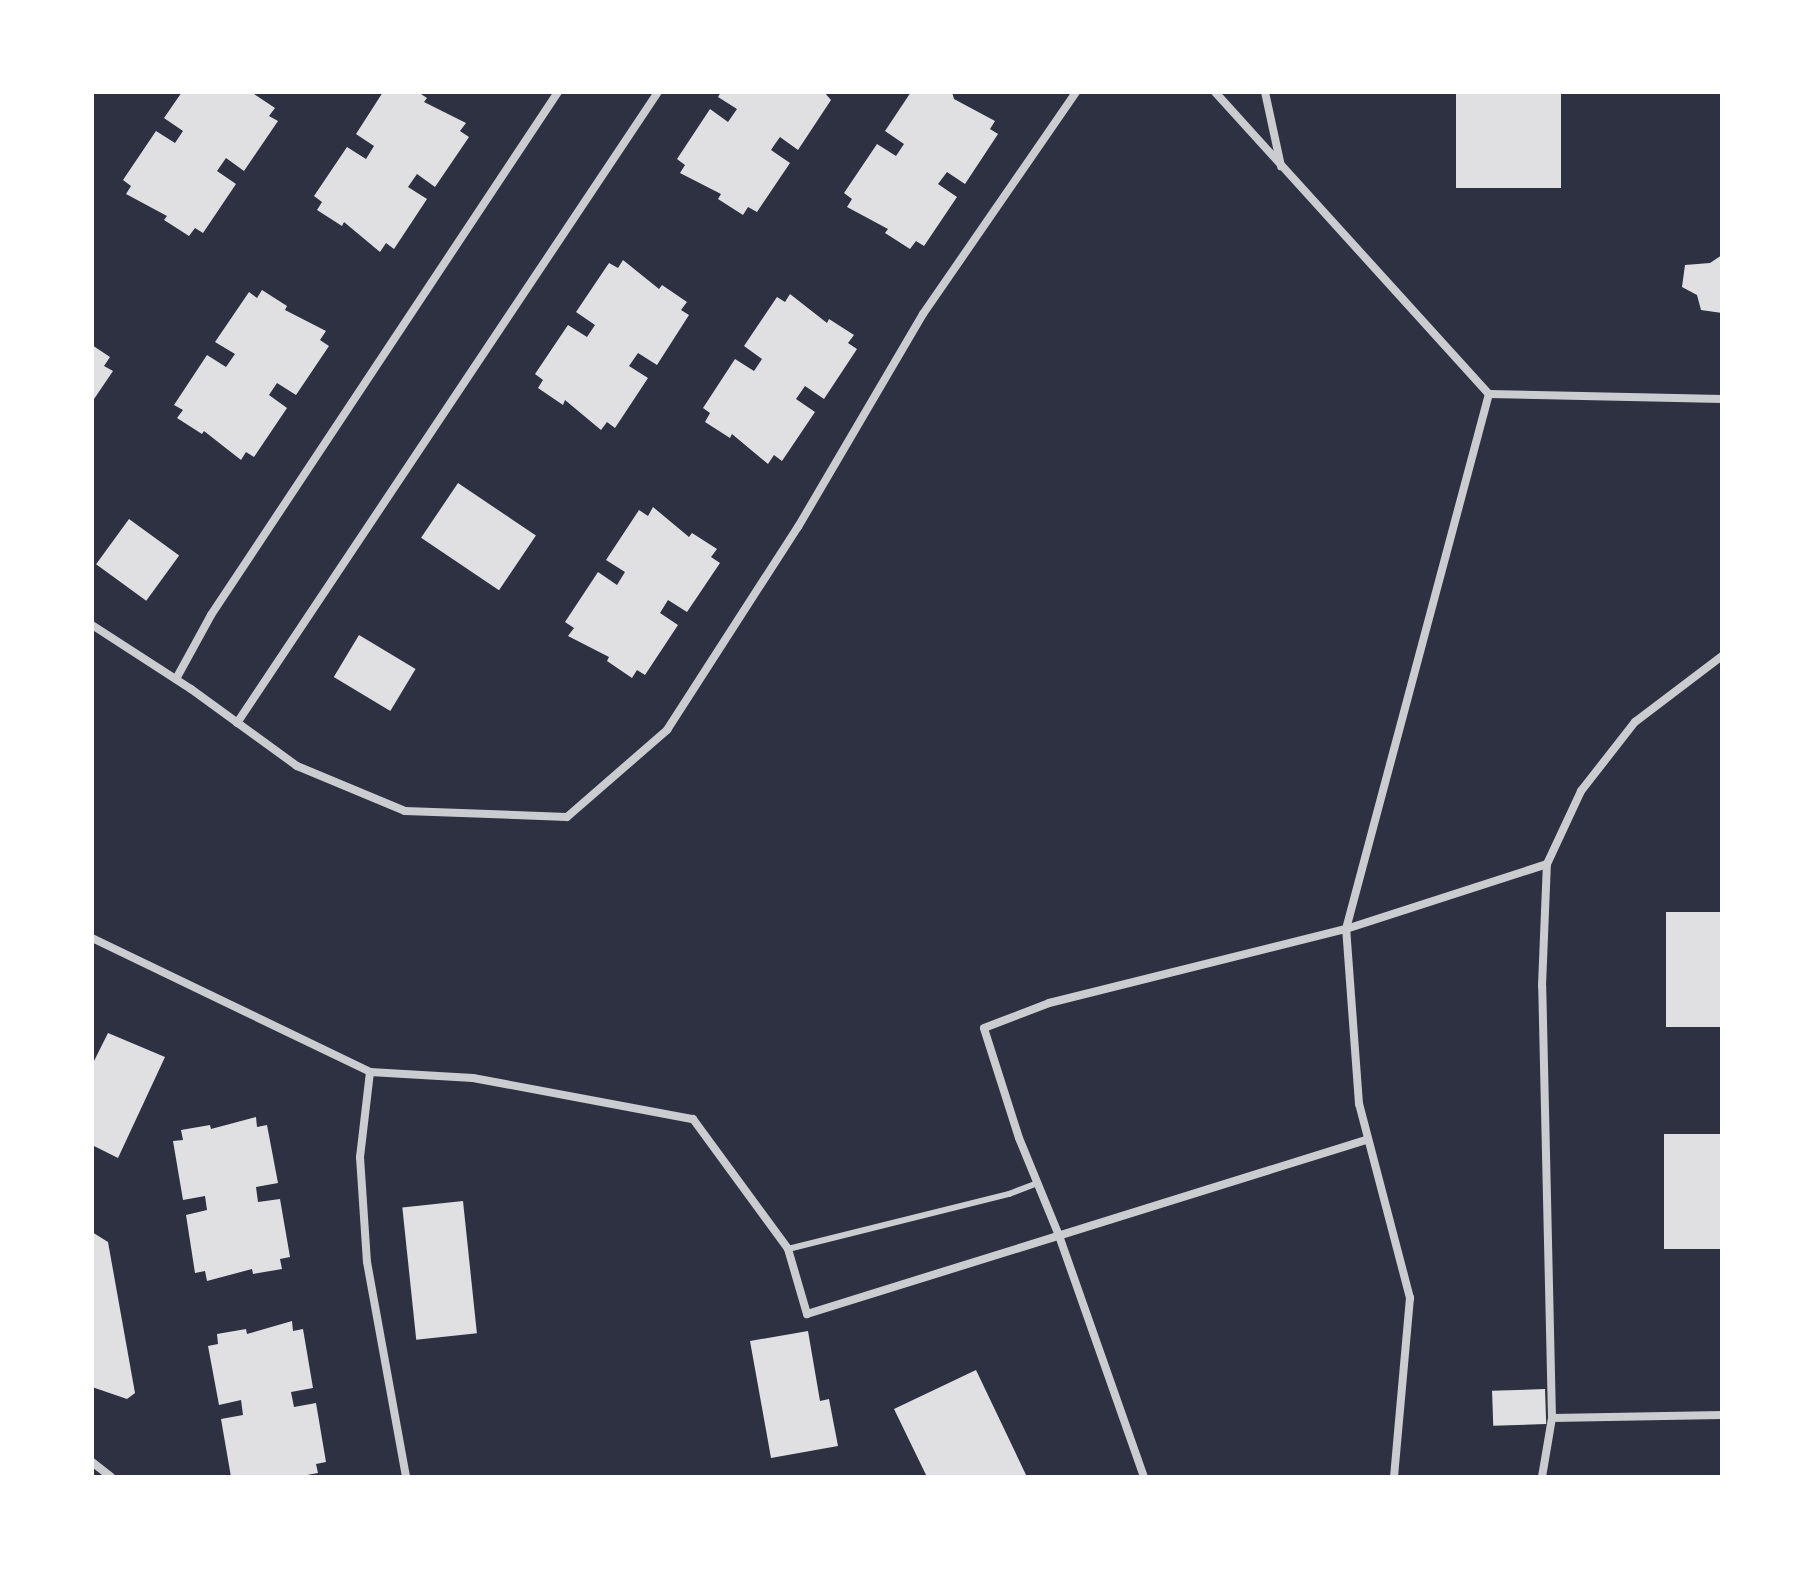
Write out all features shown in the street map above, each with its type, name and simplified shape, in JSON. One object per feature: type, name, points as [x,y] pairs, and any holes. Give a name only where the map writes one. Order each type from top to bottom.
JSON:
[{"type":"street","points":[[176,679],[211,615],[558,92]]},
{"type":"street","points":[[237,723],[658,92]]},
{"type":"street","points":[[92,625],[176,679],[297,766],[405,811],[567,817],[667,730],[798,527],[923,314],[1076,92]]},
{"type":"street","points":[[1215,92],[1489,394],[1722,399]]},
{"type":"street","points":[[1265,92],[1281,167]]},
{"type":"street","points":[[1394,1477],[1410,1298],[1366,1140],[1346,929],[1489,394]]},
{"type":"street","points":[[1542,1477],[1552,1418],[1542,986],[1547,864],[1581,791],[1635,722],[1722,656]]},
{"type":"street","points":[[1144,1477],[984,1028],[1049,1003],[1346,929],[1547,864]]},
{"type":"street","points":[[92,938],[370,1072],[473,1078],[693,1119],[788,1249],[807,1314],[1060,1238],[1366,1140]]},
{"type":"street","points":[[370,1072],[360,1157],[367,1262],[406,1477]]},
{"type":"street","points":[[1552,1418],[1722,1415]]},
{"type":"street","points":[[92,1462],[111,1477]]},
{"type":"lane","points":[[788,1249],[1009,1194],[1037,1183]]},
{"type":"building","points":[[182,92],[251,92],[275,108],[269,116],[278,121],[244,171],[226,158],[217,171],[236,184],[203,233],[195,228],[189,236],[164,220],[167,216],[126,194],[131,186],[123,180],[156,131],[175,143],[183,131],[164,118]]},
{"type":"building","points":[[383,92],[418,92],[427,98],[424,102],[466,123],[460,131],[469,137],[435,187],[417,174],[408,187],[427,199],[394,249],[386,243],[380,252],[344,222],[342,226],[317,210],[322,202],[314,196],[347,147],[366,159],[374,146],[356,134]]},
{"type":"building","points":[[721,92],[824,92],[831,100],[798,150],[780,137],[771,150],[790,163],[757,212],[748,207],[743,215],[718,199],[721,194],[680,173],[685,165],[677,159],[710,109],[728,122],[737,109],[718,97]]},
{"type":"building","points":[[911,92],[952,92],[954,99],[995,121],[990,129],[998,134],[965,184],[947,172],[938,184],[957,197],[924,246],[916,241],[910,249],[885,233],[888,229],[847,207],[852,199],[844,193],[877,144],[896,156],[904,144],[885,131]]},
{"type":"building","points":[[1456,92],[1561,92],[1561,188],[1456,188]]},
{"type":"building","points":[[1722,255],[1722,313],[1701,310],[1697,295],[1682,287],[1685,265],[1710,263]]},
{"type":"building","points":[[623,260],[659,289],[662,285],[687,302],[681,310],[689,315],[657,365],[638,353],[629,366],[648,378],[615,428],[607,422],[601,430],[565,400],[563,405],[538,388],[543,380],[535,374],[568,325],[587,337],[595,325],[576,312],[609,263],[618,268]]},
{"type":"building","points":[[262,290],[287,306],[285,310],[326,331],[320,340],[329,346],[296,395],[277,383],[269,395],[287,408],[254,457],[246,452],[241,460],[204,431],[202,434],[177,418],[183,410],[174,405],[207,355],[226,367],[235,354],[215,342],[249,292],[257,298]]},
{"type":"building","points":[[790,294],[827,323],[829,319],[854,335],[848,343],[857,349],[824,399],[805,386],[796,399],[815,412],[782,461],[774,455],[768,464],[732,434],[730,438],[705,422],[710,413],[703,408],[735,359],[754,371],[762,359],[744,346],[777,297],[785,302]]},
{"type":"building","points":[[92,345],[110,357],[104,366],[113,371],[92,402]]},
{"type":"building","points":[[458,483],[536,536],[499,590],[421,538]]},
{"type":"building","points":[[653,507],[689,537],[692,533],[717,549],[711,557],[720,563],[687,612],[668,600],[660,613],[678,625],[645,675],[637,670],[632,678],[607,661],[609,657],[568,636],[574,628],[565,622],[598,572],[617,585],[625,572],[606,560],[639,510],[648,516]]},
{"type":"building","points":[[129,519],[179,555],[146,601],[96,564]]},
{"type":"building","points":[[359,635],[416,669],[390,711],[334,677]]},
{"type":"building","points":[[1666,912],[1722,912],[1722,1027],[1666,1027]]},
{"type":"building","points":[[108,1033],[165,1057],[118,1158],[92,1145],[92,1065]]},
{"type":"building","points":[[256,1117],[257,1127],[267,1125],[278,1183],[256,1187],[258,1202],[280,1199],[290,1257],[280,1259],[282,1269],[253,1274],[252,1269],[207,1281],[205,1271],[195,1273],[186,1215],[207,1210],[205,1196],[183,1200],[173,1141],[183,1140],[181,1130],[210,1125],[211,1129]]},
{"type":"building","points":[[1664,1134],[1722,1134],[1722,1249],[1664,1249]]},
{"type":"building","points":[[463,1201],[477,1333],[416,1340],[402,1207]]},
{"type":"building","points":[[92,1232],[108,1242],[135,1393],[127,1399],[92,1387]]},
{"type":"building","points":[[292,1321],[293,1331],[303,1329],[313,1388],[291,1392],[294,1407],[316,1403],[326,1462],[316,1464],[318,1473],[296,1477],[231,1477],[221,1419],[243,1415],[241,1400],[219,1405],[208,1346],[218,1344],[217,1334],[246,1329],[247,1334]]},
{"type":"building","points":[[808,1331],[820,1401],[829,1399],[838,1446],[771,1458],[750,1341]]},
{"type":"building","points":[[976,1370],[1027,1477],[927,1477],[894,1409]]},
{"type":"building","points":[[1545,1389],[1546,1424],[1493,1426],[1492,1391]]}]
